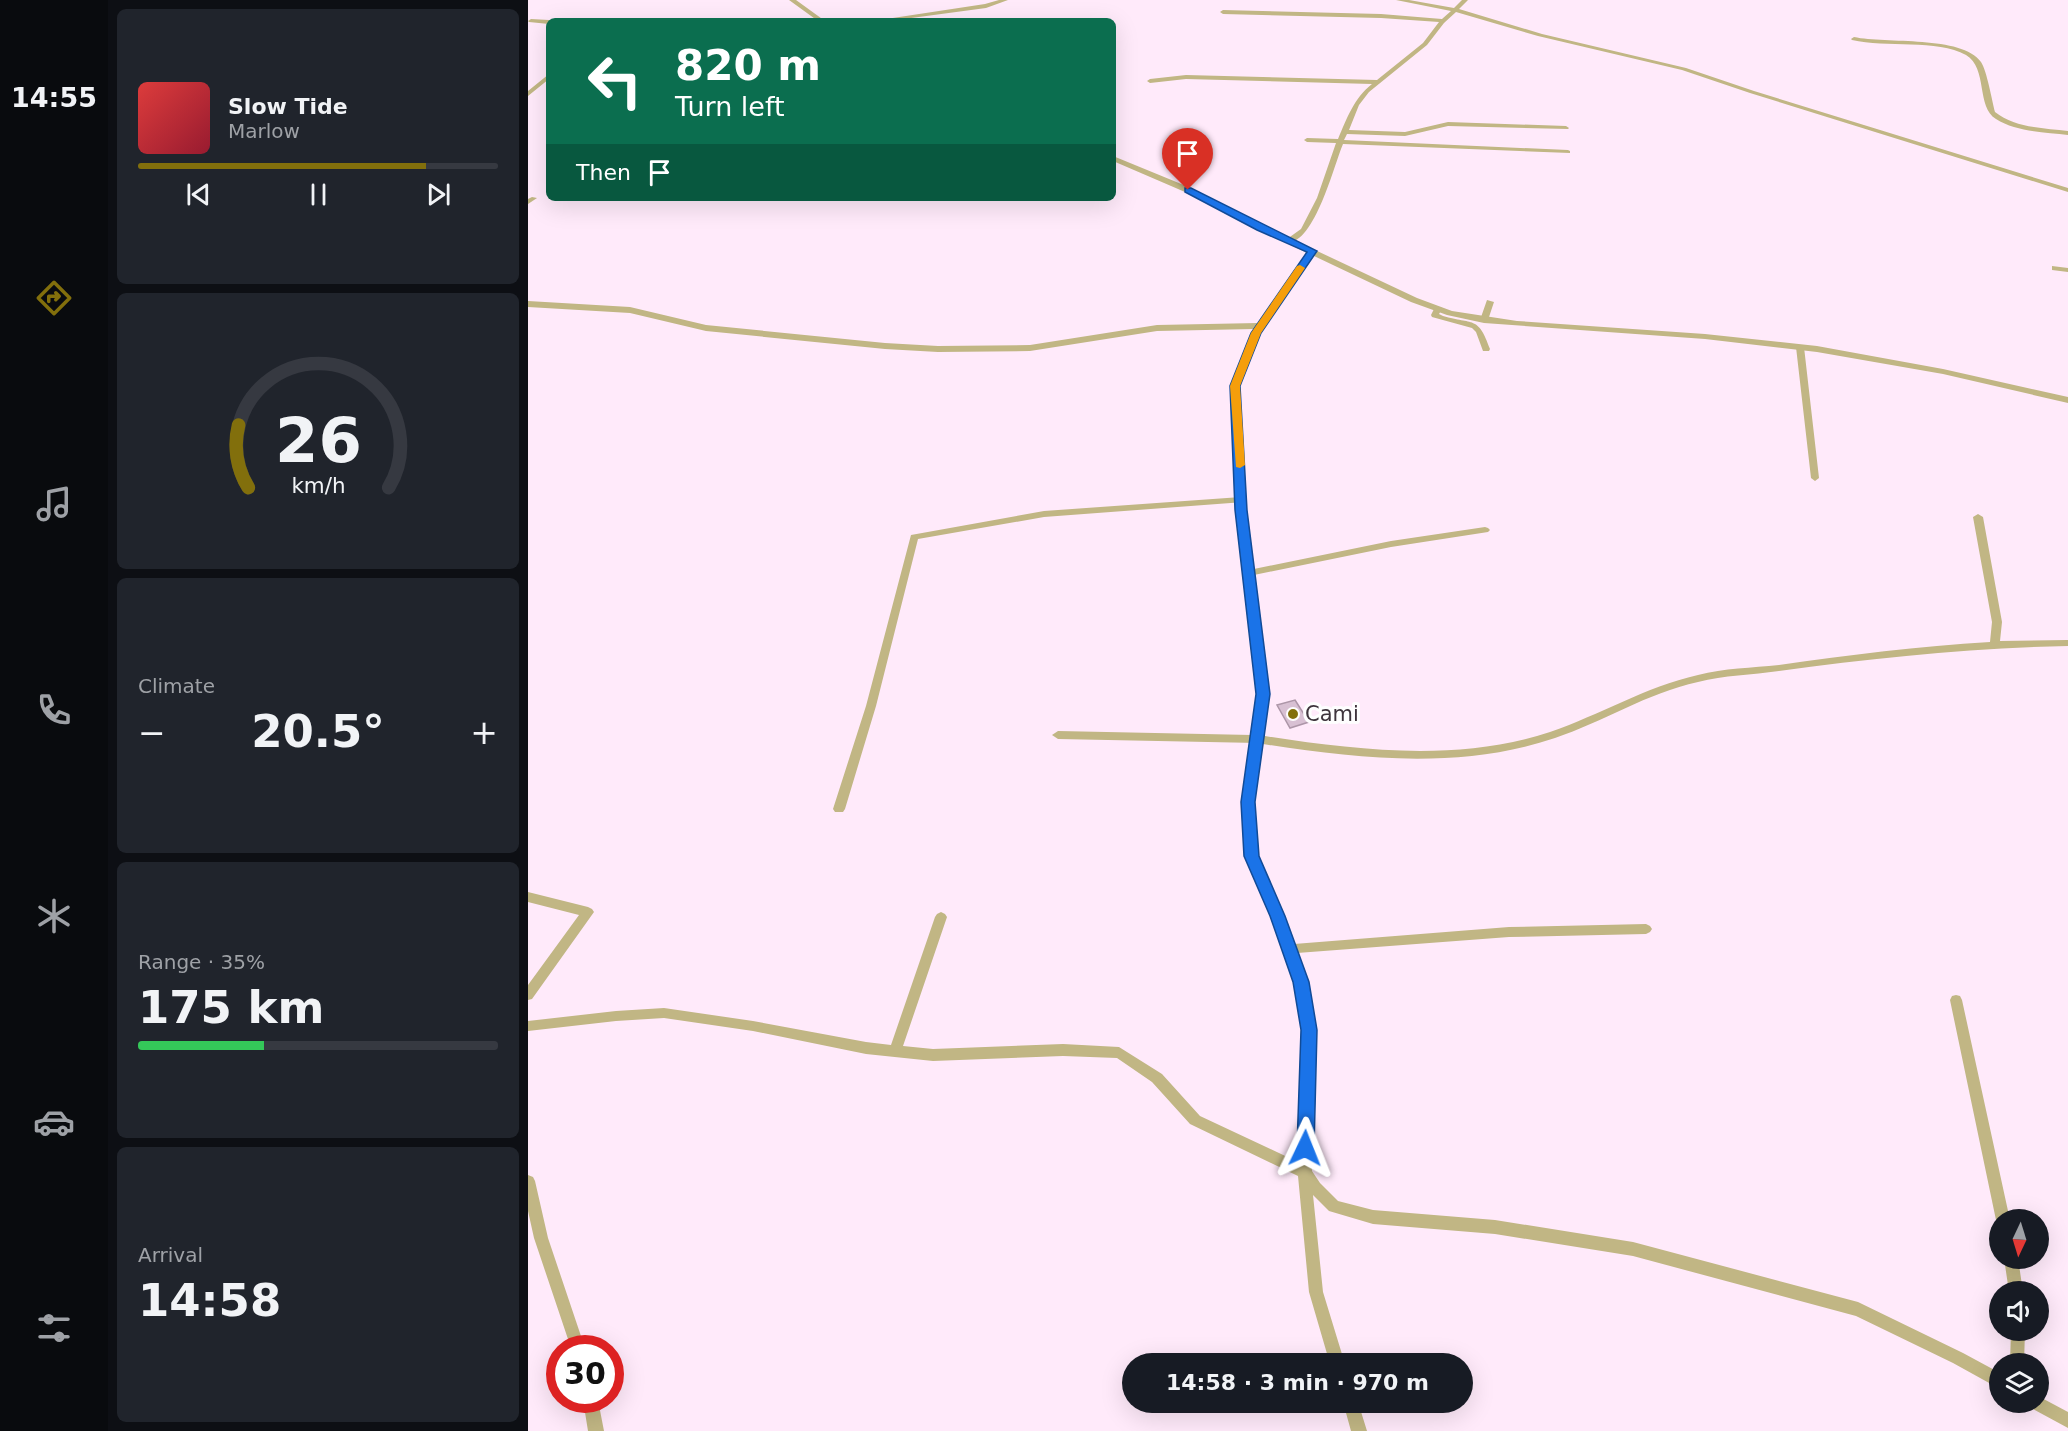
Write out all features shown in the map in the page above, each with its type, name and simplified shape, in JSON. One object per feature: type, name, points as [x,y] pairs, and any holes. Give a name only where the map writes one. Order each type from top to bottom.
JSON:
[{"type":"street","points":[[792,0],[818,18]]},
{"type":"street","points":[[898,18],[986,6],[1005,0]]},
{"type":"street","points":[[1399,0],[1453,10],[1684,69],[2068,192]]},
{"type":"street","points":[[1290,241],[1304,230],[1312,215],[1356,105],[1379,82],[1425,44],[1442,21],[1465,0]]},
{"type":"street","points":[[1223,12],[1371,16],[1442,21]]},
{"type":"street","points":[[531,21],[546,22]]},
{"type":"street","points":[[1854,39],[1905,45],[1948,46],[1961,50],[1975,58],[1979,64],[1992,113],[1996,118],[2029,127],[2068,133]]},
{"type":"street","points":[[1150,81],[1186,77],[1379,82]]},
{"type":"street","points":[[528,94],[546,79]]},
{"type":"street","points":[[1346,132],[1405,134],[1448,124],[1566,128]]},
{"type":"street","points":[[1307,140],[1568,152]]},
{"type":"street","points":[[1341,141],[1357,146],[1395,149]]},
{"type":"street","points":[[1116,159],[1188,190],[1389,290],[1438,309],[1484,320],[1800,347],[1990,381],[2068,400]]},
{"type":"street","points":[[1313,251],[1261,326],[1235,386],[1241,500],[1263,694],[1248,802],[1251,856],[1301,982],[1309,1030],[1305,1172],[1317,1292],[1335,1353]]},
{"type":"street","points":[[2055,268],[2068,270]]},
{"type":"street","points":[[1484,320],[1490,302]]},
{"type":"street","points":[[528,304],[630,310],[706,328],[938,349],[1030,348],[1077,343],[1157,328],[1261,326]]},
{"type":"street","points":[[1438,309],[1435,315],[1442,319],[1471,325],[1479,330],[1486,349]]},
{"type":"street","points":[[1800,347],[1815,478]]},
{"type":"street","points":[[839,809],[871,706],[914,537],[1044,514],[1241,500]]},
{"type":"street","points":[[1978,517],[1997,622],[1995,645]]},
{"type":"street","points":[[1249,573],[1391,544],[1485,530]]},
{"type":"street","points":[[1058,735],[1258,739],[1311,748],[1385,754],[1436,755],[1480,751],[1548,736],[1654,693],[1694,679],[1728,671],[1762,670],[1876,653],[2068,642]]},
{"type":"street","points":[[528,897],[588,912],[528,994]]},
{"type":"street","points":[[895,1051],[941,917]]},
{"type":"street","points":[[1289,950],[1509,932],[1646,929]]},
{"type":"street","points":[[1956,1000],[2001,1209]]},
{"type":"street","points":[[528,1026],[664,1013],[895,1051],[933,1054],[1063,1050],[1119,1053],[1157,1078],[1195,1120],[1305,1172],[1315,1187],[1334,1206],[1373,1217],[1495,1227],[1633,1249],[1858,1309],[1989,1376]]},
{"type":"street","points":[[528,1181],[539,1228],[574,1335]]},
{"type":"street","points":[[2049,1410],[2068,1420]]},
{"type":"street","points":[[594,1413],[597,1431]]},
{"type":"street","points":[[1353,1413],[1359,1431]]},
{"type":"building","name":"Cami","points":[[1295,700],[1309,722],[1290,728],[1277,705]]},
{"type":"slow traffic","points":[[1240,465],[1235,386],[1256,333],[1300,268]]},
{"type":"place","name":"Cami","points":[[1293,714]]},
{"type":"route","points":[[1188,190],[1261,228],[1313,251],[1256,333],[1235,386],[1241,510],[1263,694],[1248,802],[1251,856],[1278,916],[1301,982],[1309,1030],[1305,1148]]}]
